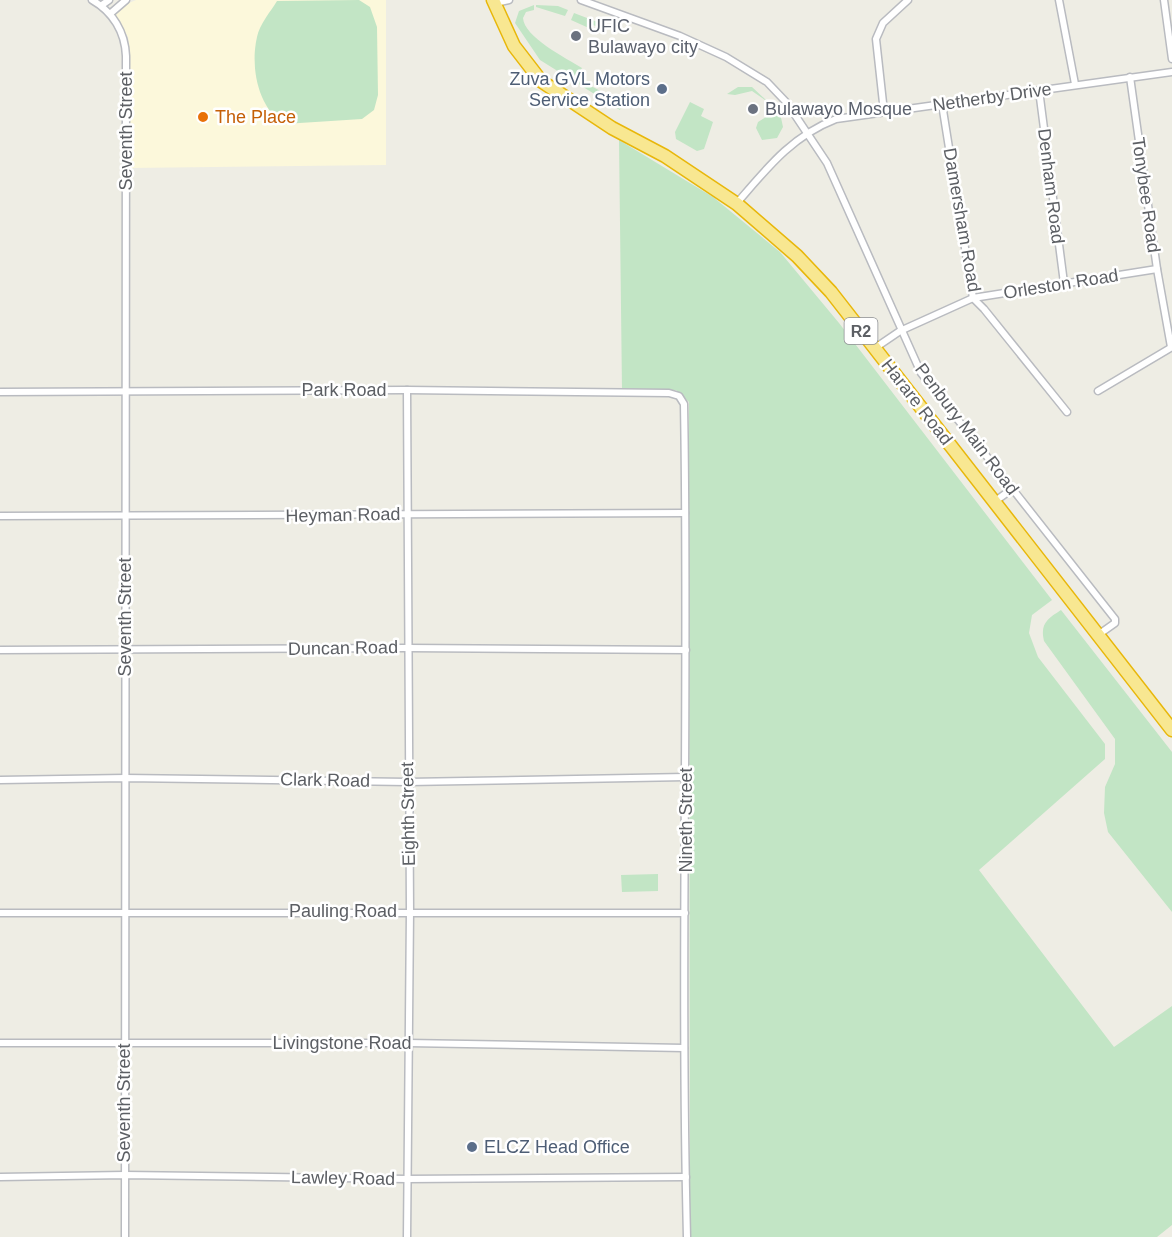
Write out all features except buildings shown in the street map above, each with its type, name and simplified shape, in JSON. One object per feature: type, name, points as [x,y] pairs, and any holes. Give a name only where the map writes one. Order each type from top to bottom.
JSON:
[{"type":"highway","name":"Harare Road","points":[[494,2],[514,46],[541,81],[603,122],[666,156],[737,204],[797,256],[831,292],[1172,730]]},
{"type":"street","name":"Seventh Street","points":[[92,0],[111,13],[124,38],[126,56],[125,1237]]},
{"type":"street","points":[[102,5],[109,0]]},
{"type":"street","points":[[111,13],[126,0]]},
{"type":"street","points":[[494,2],[510,0]]},
{"type":"street","name":"Penbury Main Road","points":[[581,0],[680,36],[726,57],[767,82],[787,103],[827,163],[900,331],[921,373],[1115,619],[1115,623],[1098,635]]},
{"type":"street","points":[[884,112],[876,39],[883,23],[908,0]]},
{"type":"street","points":[[1059,0],[1075,84]]},
{"type":"street","points":[[1164,0],[1172,59]]},
{"type":"street","name":"Netherby Drive","points":[[737,204],[779,154],[808,132],[836,119],[1172,72]]},
{"type":"street","name":"Tonybee Road","points":[[1130,77],[1157,269],[1172,347]]},
{"type":"street","name":"Denham Road","points":[[1039,90],[1064,283]]},
{"type":"street","name":"Damersham Road","points":[[942,104],[973,298],[1067,412]]},
{"type":"street","name":"Orleston Road","points":[[874,348],[900,331],[973,298],[1157,269]]},
{"type":"street","points":[[1098,391],[1172,347]]},
{"type":"street","name":"Park Road","points":[[0,392],[407,390],[669,393],[679,396],[684,404]]},
{"type":"street","name":"Eighth Street","points":[[407,390],[410,911],[407,1237]]},
{"type":"street","name":"Nineth Street","points":[[684,404],[686,650],[684,1048],[687,1237]]},
{"type":"street","points":[[994,502],[1012,489]]},
{"type":"street","name":"Heyman Road","points":[[0,516],[685,513]]},
{"type":"street","name":"Duncan Road","points":[[0,650],[408,648],[686,650]]},
{"type":"street","name":"Clark Road","points":[[0,780],[125,778],[408,782],[686,777]]},
{"type":"street","name":"Pauling Road","points":[[0,913],[410,911],[685,913]]},
{"type":"street","name":"Livingstone Road","points":[[0,1042],[408,1043],[684,1048]]},
{"type":"street","name":"Lawley Road","points":[[0,1177],[124,1175],[407,1179],[686,1177]]},
{"type":"shaded area","points":[[136,0],[386,0],[386,165],[129,168],[129,44],[128,37],[115,14],[122,6]]},
{"type":"green space","points":[[359,0],[370,7],[377,27],[378,95],[374,110],[362,119],[284,124],[268,108],[258,86],[255,49],[258,32],[263,23],[277,1]]},
{"type":"green space","points":[[534,5],[534,10],[526,12],[523,18],[530,32],[538,40],[582,68],[576,78],[623,103],[620,110],[540,60],[515,23],[519,11]]},
{"type":"green space","points":[[536,5],[558,6],[568,10],[565,16],[536,7]]},
{"type":"green space","points":[[574,13],[600,23],[598,27],[593,25],[591,29],[571,20]]},
{"type":"green space","points":[[738,87],[752,87],[780,113],[783,127],[777,138],[762,140],[756,128],[758,122],[766,117],[765,100],[752,91],[735,95],[727,94]]},
{"type":"green space","points":[[690,102],[704,109],[701,116],[713,122],[704,149],[697,151],[676,139],[675,132]]},
{"type":"green space","points":[[619,140],[713,197],[780,252],[839,323],[1052,600],[1032,615],[1029,633],[1038,657],[1105,744],[1105,759],[979,870],[1114,1047],[1172,1006],[1172,1225],[1157,1237],[690,1237],[689,402],[676,390],[622,390]]},
{"type":"green space","points":[[1061,610],[1172,752],[1172,912],[1108,832],[1104,813],[1105,787],[1115,764],[1115,739],[1044,641],[1043,630],[1046,622]]},
{"type":"green space","points":[[658,874],[658,891],[622,892],[621,875]]},
{"type":"place","name":"UFIC Bulawayo city","points":[[576,36]]},
{"type":"place","name":"Zuva GVL Motors Service Station","points":[[662,89]]},
{"type":"place","name":"Bulawayo Mosque","points":[[753,109]]},
{"type":"place","name":"The Place","points":[[203,117]]},
{"type":"place","name":"ELCZ Head Office","points":[[472,1147]]}]
